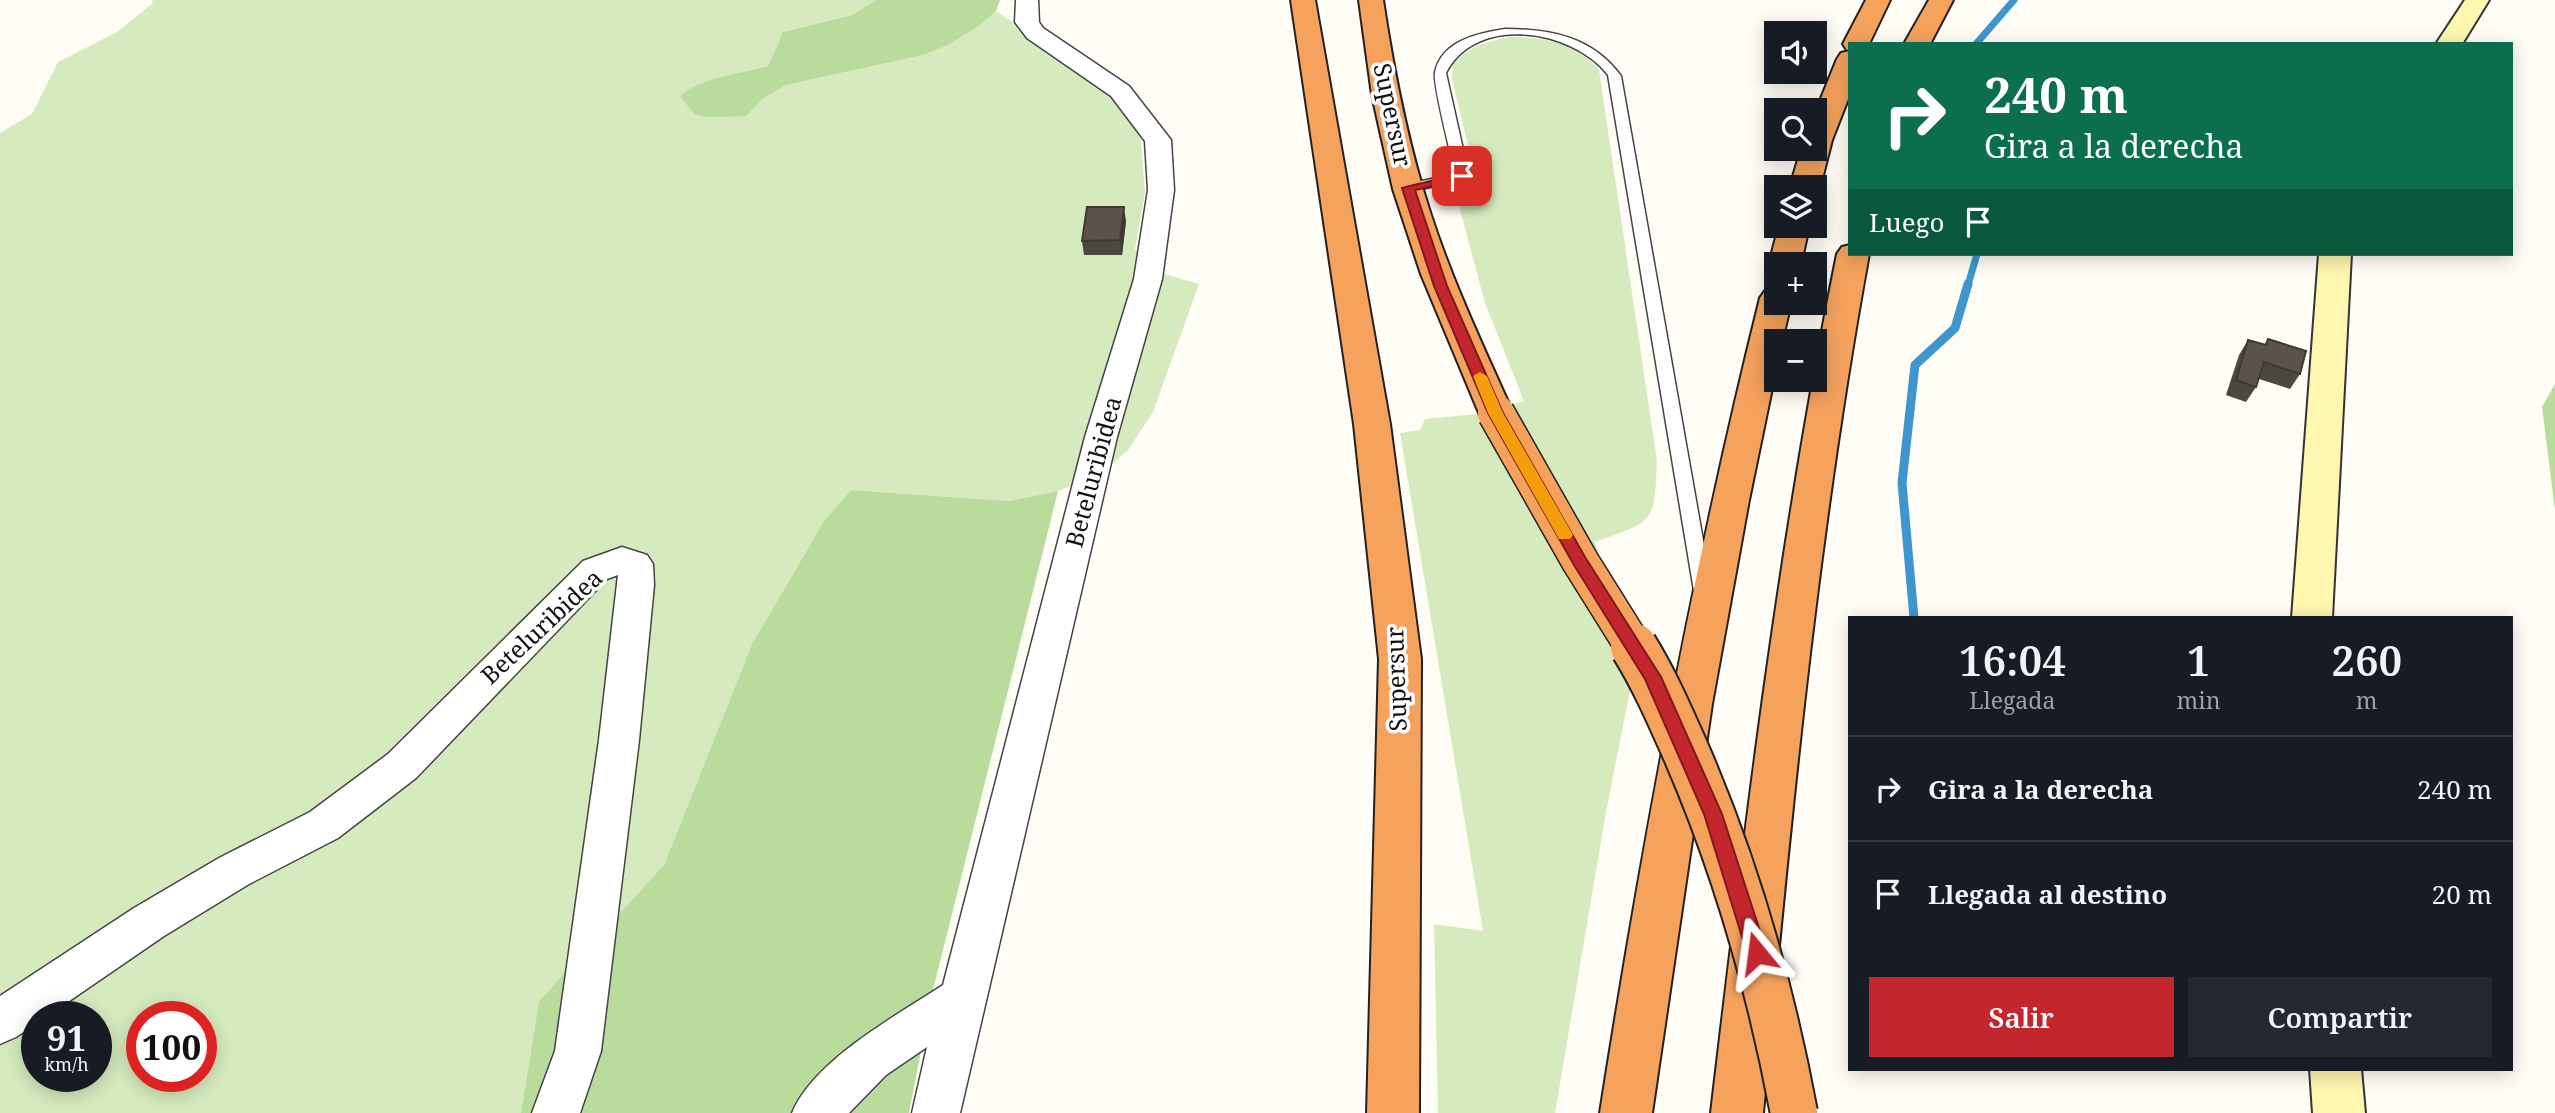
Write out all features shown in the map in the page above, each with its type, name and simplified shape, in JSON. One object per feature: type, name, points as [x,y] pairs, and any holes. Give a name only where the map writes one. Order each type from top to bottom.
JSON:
[{"type":"highway","name":"Supersur","points":[[1303,0],[1372,424],[1400,659],[1393,1113]]},
{"type":"highway","name":"Supersur","points":[[1370,0],[1381,77],[1408,188],[1441,286],[1496,413],[1580,561],[1653,677],[1713,814],[1750,929],[1782,1048],[1794,1113]]},
{"type":"highway","points":[[1857,42],[1878,0]]},
{"type":"highway","points":[[1918,42],[1941,0]]},
{"type":"highway","points":[[1808,175],[1818,140],[1848,64]]},
{"type":"highway","points":[[1737,1113],[1784,672],[1815,467],[1853,256]]},
{"type":"highway","points":[[1626,1113],[1676,790],[1707,619],[1772,315]]},
{"type":"street","name":"Beteluribidea","points":[[936,1113],[1101,437],[1149,279],[1161,190],[1158,140],[1120,91],[1035,33],[1027,22],[1027,0]]},
{"type":"street","points":[[2450,42],[2477,0]]},
{"type":"street","points":[[2312,616],[2335,256]]},
{"type":"street","name":"Beteluribidea","points":[[0,1022],[149,922],[234,871],[336,816],[402,766],[595,570],[622,560],[635,564],[636,585],[619,740],[578,1051],[556,1113]]},
{"type":"street","points":[[816,1113],[870,1059],[964,997]]},
{"type":"street","points":[[2335,1071],[2339,1113]]},
{"type":"lane","points":[[1408,188],[1462,176],[1440,73],[1444,58],[1461,44],[1484,36],[1538,31],[1586,47],[1604,61],[1615,76],[1707,619]]},
{"type":"green space","points":[[152,0],[876,0],[852,15],[783,32],[768,66],[710,80],[681,96],[746,116],[764,98],[786,85],[924,55],[948,45],[979,26],[996,11],[1099,82],[1140,132],[1145,193],[1135,249],[1154,271],[1199,284],[1153,412],[1128,450],[1102,473],[1058,491],[1009,501],[851,490],[824,521],[752,644],[664,865],[539,1001],[521,1113],[0,1113],[0,133],[32,114],[58,62],[117,32],[153,3]]},
{"type":"green space","points":[[876,0],[1000,0],[996,11],[979,26],[948,45],[924,55],[786,85],[764,98],[746,116],[707,117],[694,114],[680,96],[710,80],[768,66],[783,32],[852,15]]},
{"type":"green space","points":[[1510,37],[1559,43],[1580,53],[1599,70],[1657,461],[1656,482],[1652,509],[1640,524],[1595,542],[1631,686],[1606,812],[1555,1113],[1438,1113],[1434,924],[1483,931],[1400,433],[1420,430],[1425,419],[1477,414],[1524,401],[1485,303],[1458,202],[1478,187],[1452,79],[1453,64],[1465,53],[1486,43]]},
{"type":"green space","points":[[2555,384],[2555,510],[2542,407]]},
{"type":"green space","points":[[851,490],[1009,501],[1058,491],[932,994],[909,1113],[521,1113],[539,1001],[664,865],[752,644],[824,521]]},
{"type":"building","points":[[1087,207],[1124,207],[1120,240],[1082,241]]},
{"type":"building","points":[[2268,339],[2306,351],[2300,374],[2264,362],[2256,387],[2236,380],[2248,340],[2266,345]]},
{"type":"waterway","points":[[1978,42],[2014,0]]},
{"type":"waterway","points":[[1968,285],[1976,256]]},
{"type":"waterway","points":[[1914,616],[1902,483],[1915,365],[1955,328],[1968,284]]},
{"type":"slow traffic","points":[[1480,376],[1496,413],[1565,535]]},
{"type":"route","points":[[1462,176],[1408,188],[1441,286],[1496,413],[1580,561],[1653,677],[1713,814],[1757,953]]}]
